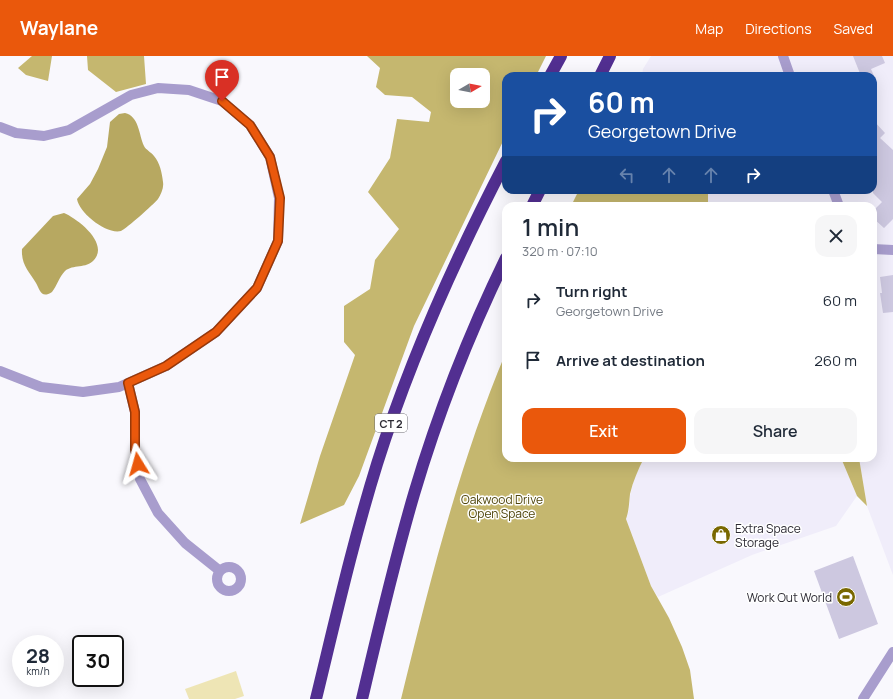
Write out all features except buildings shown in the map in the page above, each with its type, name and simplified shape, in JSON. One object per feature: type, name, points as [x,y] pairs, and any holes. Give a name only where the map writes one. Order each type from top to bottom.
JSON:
[{"type":"highway","points":[[552,72],[561,56]]},
{"type":"highway","points":[[602,72],[610,56]]},
{"type":"highway","name":"CT 2","points":[[316,699],[358,530],[391,423],[444,286],[502,169]]},
{"type":"highway","points":[[362,699],[397,555],[420,474],[465,350],[502,267]]},
{"type":"street","points":[[783,56],[789,72]]},
{"type":"street","points":[[0,127],[16,133],[44,136],[69,130],[130,96],[158,88],[189,90],[222,101],[250,125],[270,157],[280,198],[278,241],[257,288],[216,332],[166,366],[119,387],[83,392],[41,387],[0,371]]},
{"type":"street","points":[[877,249],[893,250]]},
{"type":"street","points":[[128,383],[135,412],[135,449],[140,479],[158,513],[185,544],[220,571]]},
{"type":"street","points":[[864,699],[893,652]]},
{"type":"shaded area","points":[[651,56],[893,56],[893,575],[867,506],[860,462],[877,462],[877,202],[708,202],[708,194],[877,194],[877,72],[643,72]]},
{"type":"shaded area","points":[[125,113],[130,115],[136,122],[144,146],[158,162],[163,186],[158,199],[151,206],[124,229],[121,231],[115,231],[108,230],[94,222],[79,205],[77,199],[90,184],[98,169],[107,147],[110,122],[119,114]]},
{"type":"shaded area","points":[[64,213],[77,220],[90,232],[98,246],[98,253],[91,263],[65,271],[52,292],[45,295],[41,293],[24,264],[22,249],[53,216]]},
{"type":"shaded area","name":"Extra Space Storage","points":[[642,462],[843,462],[857,496],[836,526],[752,555],[658,597],[651,586],[626,519],[634,479]]},
{"type":"shaded area","points":[[236,671],[244,696],[235,699],[189,699],[185,689]]},
{"type":"green space","points":[[32,56],[52,56],[48,81],[26,75],[18,68]]},
{"type":"green space","points":[[87,56],[144,56],[146,84],[116,92],[88,70]]},
{"type":"green space","points":[[367,56],[546,56],[538,72],[502,72],[502,143],[414,326],[359,476],[344,505],[300,524],[320,456],[355,355],[344,342],[344,306],[370,289],[375,260],[399,229],[368,192],[390,158],[397,119],[429,122],[431,112],[412,97],[385,95],[376,87],[380,68]]},
{"type":"green space","points":[[577,194],[708,194],[708,202],[573,202]]},
{"type":"green space","name":"Oakwood Drive Open Space","points":[[502,362],[502,462],[642,462],[631,489],[626,519],[651,586],[669,618],[682,647],[690,670],[694,699],[401,699],[447,523],[489,394]]},
{"type":"green space","points":[[843,462],[860,462],[867,506],[857,496]]},
{"type":"place","name":"Extra Space Storage","points":[[721,535]]},
{"type":"place","name":"Work Out World","points":[[846,597]]},
{"type":"route","points":[[138,464],[135,449],[135,412],[128,383],[166,366],[216,332],[257,288],[278,241],[280,198],[270,157],[250,125],[222,101]]}]
